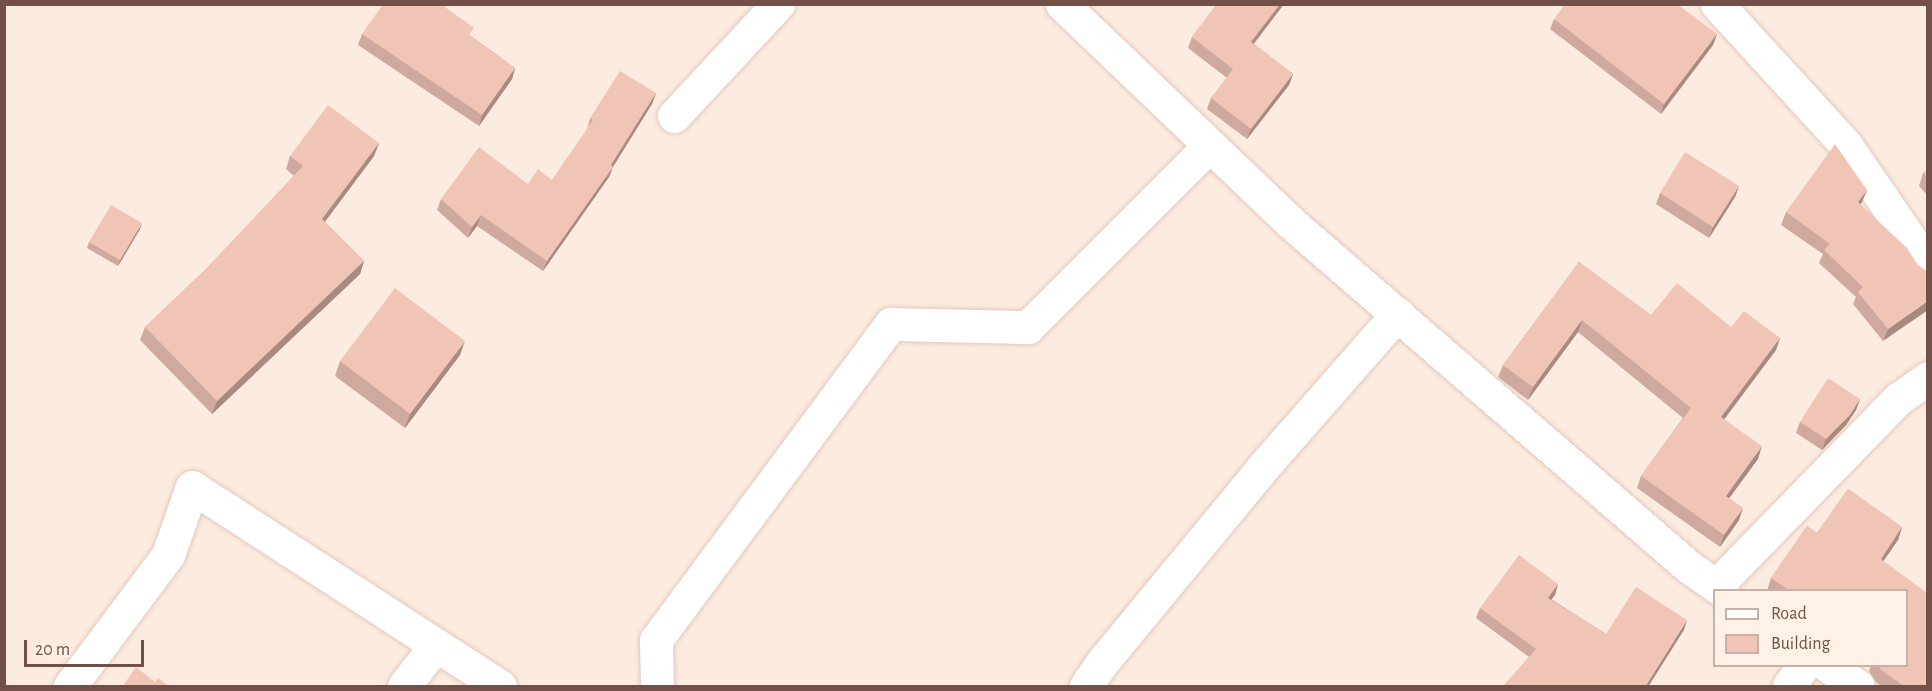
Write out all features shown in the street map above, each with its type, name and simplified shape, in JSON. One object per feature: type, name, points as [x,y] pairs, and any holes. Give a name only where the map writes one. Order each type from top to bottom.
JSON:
[{"type":"street","points":[[674,116],[778,4]]},
{"type":"street","points":[[1062,4],[1290,222],[1689,567],[1719,588],[1898,399],[1928,378]]},
{"type":"street","points":[[1717,4],[1845,144],[1928,264]]},
{"type":"street","points":[[657,687],[656,640],[891,324],[1028,327],[1210,145]]},
{"type":"street","points":[[1086,687],[1100,665],[1257,474],[1396,314]]},
{"type":"street","points":[[70,687],[168,555],[192,487],[500,687]]},
{"type":"street","points":[[404,687],[435,646]]},
{"type":"street","points":[[1789,687],[1802,667]]},
{"type":"street","points":[[1829,667],[1858,687]]},
{"type":"building","points":[[383,4],[441,4],[474,28],[469,35],[515,68],[482,115],[362,34]]},
{"type":"building","points":[[1217,4],[1280,4],[1251,42],[1293,74],[1251,129],[1211,98],[1233,69],[1192,37]]},
{"type":"building","points":[[1565,4],[1677,4],[1717,34],[1664,104],[1554,19]]},
{"type":"building","points":[[620,71],[656,93],[611,165],[613,167],[547,261],[481,215],[472,227],[441,199],[479,147],[528,184],[538,169],[552,180],[593,120],[590,118]]},
{"type":"building","points":[[328,105],[379,143],[322,219],[364,261],[217,401],[145,327],[206,269],[303,166],[290,156]]},
{"type":"building","points":[[1835,144],[1867,190],[1858,202],[1907,248],[1917,264],[1928,270],[1928,301],[1888,329],[1858,292],[1863,287],[1824,250],[1830,244],[1786,212]]},
{"type":"building","points":[[1685,152],[1739,186],[1713,227],[1660,193]]},
{"type":"building","points":[[111,205],[142,223],[120,260],[89,242]]},
{"type":"building","points":[[1579,262],[1651,315],[1677,283],[1731,327],[1744,311],[1780,338],[1721,417],[1762,446],[1726,496],[1743,508],[1724,535],[1641,476],[1691,408],[1582,320],[1533,387],[1503,365]]},
{"type":"building","points":[[395,288],[465,341],[410,414],[340,361]]},
{"type":"building","points":[[1828,378],[1860,399],[1850,415],[1826,439],[1800,422]]},
{"type":"building","points":[[1848,489],[1902,527],[1881,559],[1928,594],[1928,629],[1926,632],[1928,633],[1928,687],[1905,687],[1879,667],[1908,667],[1908,589],[1787,589],[1771,578],[1807,526],[1817,533]]},
{"type":"building","points":[[1519,555],[1558,584],[1548,598],[1606,634],[1636,587],[1687,620],[1645,687],[1502,687],[1536,649],[1480,608]]},
{"type":"building","points":[[136,667],[155,682],[158,678],[170,687],[122,687]]}]
